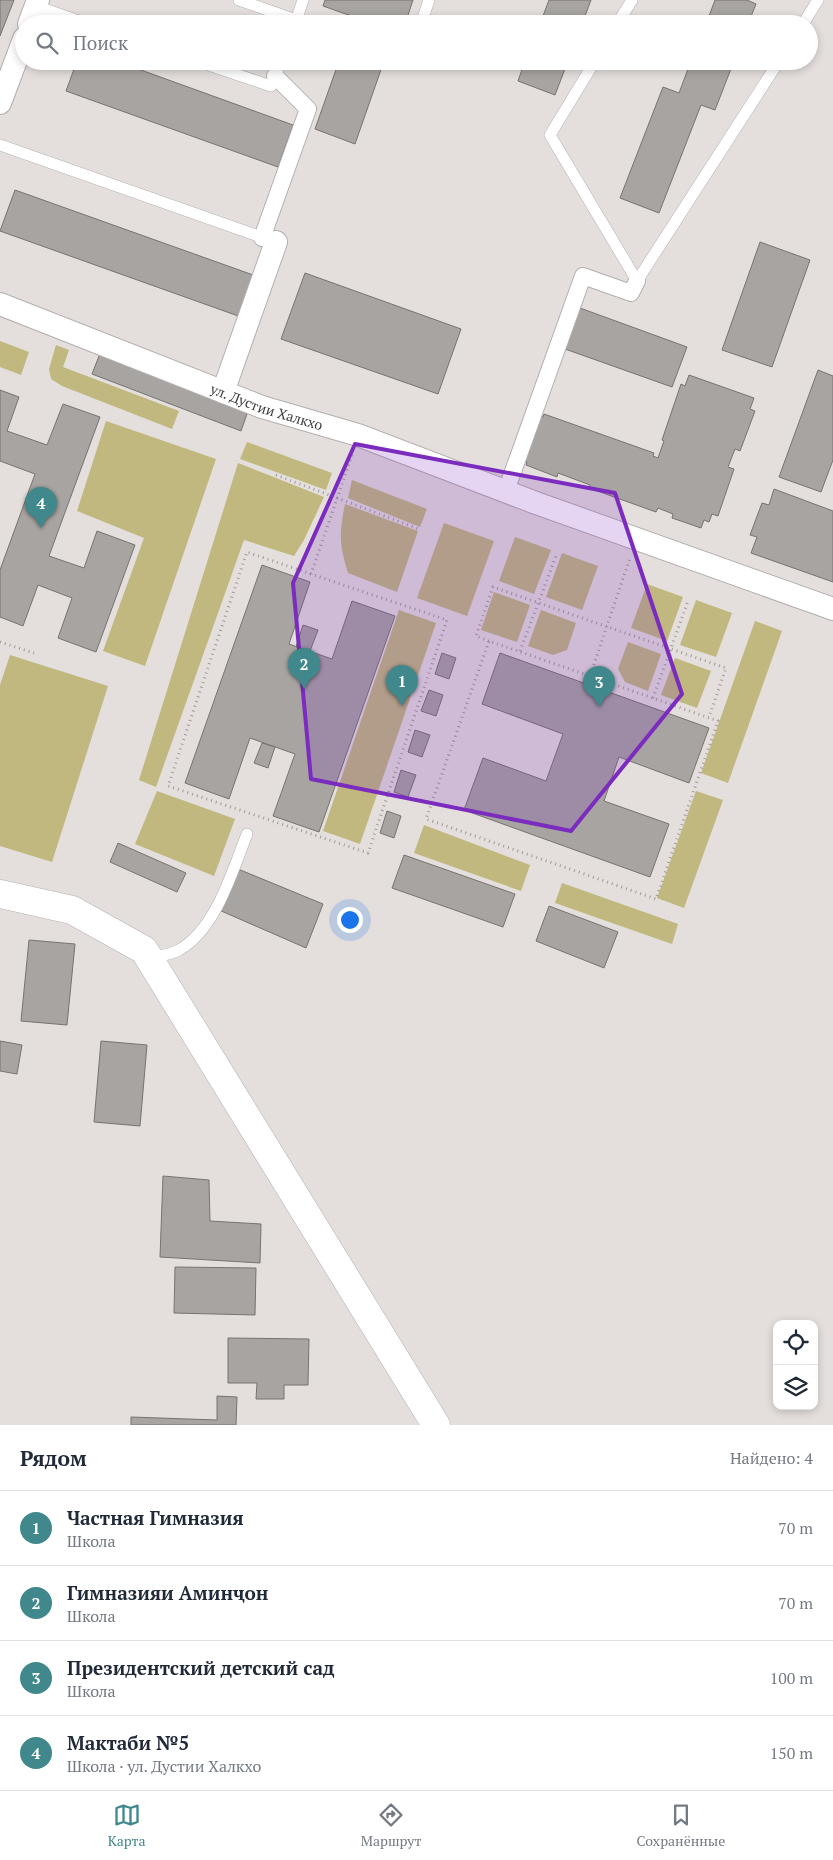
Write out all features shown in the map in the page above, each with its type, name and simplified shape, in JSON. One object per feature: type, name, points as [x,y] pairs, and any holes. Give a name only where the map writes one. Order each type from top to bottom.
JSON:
[{"type":"street","points":[[0,103],[15,63]]},
{"type":"street","points":[[223,392],[308,109],[279,70]]},
{"type":"street","points":[[506,491],[583,276],[631,293],[637,281]]},
{"type":"street","name":"ул. Дустии Халкхо","points":[[0,304],[262,407],[358,436],[536,503],[833,609]]},
{"type":"street","points":[[0,894],[72,910],[144,950],[436,1425]]},
{"type":"lane","points":[[239,0],[278,15]]},
{"type":"lane","points":[[298,15],[303,0]]},
{"type":"lane","points":[[424,15],[429,0]]},
{"type":"lane","points":[[623,15],[632,0]]},
{"type":"lane","points":[[809,15],[818,0]]},
{"type":"lane","points":[[34,10],[53,15]]},
{"type":"lane","points":[[224,70],[271,86],[277,70]]},
{"type":"lane","points":[[590,70],[550,135],[637,281],[773,70]]},
{"type":"lane","points":[[0,145],[269,240]]},
{"type":"lane","points":[[149,958],[179,950],[195,937],[222,899],[247,834]]},
{"type":"path","points":[[311,574],[358,436]]},
{"type":"path","points":[[276,475],[419,529]]},
{"type":"path","points":[[247,552],[311,574],[447,620],[368,853],[168,786],[247,552]]},
{"type":"path","points":[[520,651],[556,556]]},
{"type":"path","points":[[590,676],[624,575]]},
{"type":"path","points":[[489,640],[426,819],[656,899],[718,721],[709,718],[590,676],[489,640],[476,636],[493,587],[726,668],[709,718]]},
{"type":"path","points":[[653,698],[688,601]]},
{"type":"path","points":[[0,642],[34,653]]},
{"type":"highlighted area","points":[[355,444],[615,493],[682,694],[571,831],[311,779],[293,583]]},
{"type":"shaded area","points":[[0,341],[29,352],[21,375],[0,367]]},
{"type":"shaded area","points":[[56,345],[69,350],[63,367],[179,411],[172,429],[62,386],[51,379],[49,369]]},
{"type":"shaded area","points":[[106,421],[216,459],[145,666],[103,651],[144,538],[77,511]]},
{"type":"shaded area","points":[[247,442],[332,473],[326,490],[240,459]]},
{"type":"shaded area","points":[[238,463],[324,497],[304,540],[294,556],[244,540],[156,787],[139,780]]},
{"type":"shaded area","points":[[352,480],[427,509],[420,527],[348,498]]},
{"type":"shaded area","points":[[345,504],[418,531],[397,592],[348,573],[341,539]]},
{"type":"shaded area","points":[[444,523],[494,541],[467,616],[417,598]]},
{"type":"shaded area","points":[[515,537],[551,550],[534,594],[499,581]]},
{"type":"shaded area","points":[[562,553],[598,566],[582,610],[546,597]]},
{"type":"shaded area","points":[[647,584],[683,597],[667,641],[631,628]]},
{"type":"shaded area","points":[[494,592],[530,605],[517,642],[481,630]]},
{"type":"shaded area","points":[[696,600],[732,613],[716,657],[680,645]]},
{"type":"shaded area","points":[[399,610],[436,623],[360,844],[323,831]]},
{"type":"shaded area","points":[[541,610],[576,623],[567,650],[553,655],[528,646]]},
{"type":"shaded area","points":[[755,621],[782,631],[728,783],[701,773]]},
{"type":"shaded area","points":[[628,642],[661,654],[648,691],[625,682],[618,669]]},
{"type":"shaded area","points":[[10,655],[108,686],[52,862],[0,846],[0,685]]},
{"type":"shaded area","points":[[675,658],[711,671],[697,708],[661,695]]},
{"type":"shaded area","points":[[157,791],[235,819],[214,876],[135,844]]},
{"type":"shaded area","points":[[696,791],[723,800],[684,908],[657,898]]},
{"type":"shaded area","points":[[424,825],[530,865],[521,891],[414,853]]},
{"type":"shaded area","points":[[562,883],[678,924],[672,944],[555,903]]},
{"type":"building","points":[[0,0],[14,0],[0,36]]},
{"type":"building","points":[[325,0],[413,0],[408,15],[348,15],[323,6]]},
{"type":"building","points":[[549,0],[591,0],[585,15],[543,15]]},
{"type":"building","points":[[715,0],[747,0],[756,4],[752,15],[709,15]]},
{"type":"building","points":[[74,70],[141,70],[293,125],[278,167],[66,91]]},
{"type":"building","points":[[336,70],[381,70],[355,144],[315,129]]},
{"type":"building","points":[[522,70],[565,70],[555,95],[518,81]]},
{"type":"building","points":[[688,70],[731,70],[715,110],[701,105],[659,213],[620,198],[663,87],[679,93]]},
{"type":"building","points":[[15,190],[256,276],[241,317],[0,231]]},
{"type":"building","points":[[760,242],[810,260],[772,367],[722,350]]},
{"type":"building","points":[[305,273],[461,329],[438,394],[281,339]]},
{"type":"building","points":[[580,308],[687,347],[672,387],[565,349]]},
{"type":"building","points":[[101,351],[249,408],[241,431],[92,374]]},
{"type":"building","points":[[818,370],[833,376],[833,460],[821,492],[779,477]]},
{"type":"building","points":[[689,375],[754,398],[750,409],[755,411],[740,451],[735,449],[728,467],[734,469],[718,516],[712,514],[709,522],[704,520],[701,528],[672,518],[673,514],[658,508],[656,512],[589,488],[590,485],[558,473],[557,477],[526,465],[527,462],[523,460],[539,416],[543,417],[544,414],[654,453],[653,456],[658,458],[664,441],[662,440],[681,384],[685,386]]},
{"type":"building","points":[[0,390],[19,397],[7,431],[47,445],[63,404],[100,417],[49,556],[84,568],[97,531],[135,545],[96,652],[58,638],[72,598],[38,585],[23,626],[0,617],[0,570],[35,474],[0,461]]},
{"type":"building","points":[[774,489],[833,511],[833,582],[751,553],[757,537],[750,535],[762,503],[769,505]]},
{"type":"building","points":[[262,565],[310,582],[289,644],[332,659],[352,601],[395,616],[319,832],[273,816],[295,754],[250,738],[229,799],[185,783]]},
{"type":"building","points":[[303,625],[318,630],[310,651],[296,647]]},
{"type":"building","points":[[442,653],[456,658],[449,679],[435,674]]},
{"type":"building","points":[[500,653],[709,728],[689,783],[619,757],[604,801],[669,824],[650,877],[464,810],[483,758],[546,781],[563,734],[482,704]]},
{"type":"building","points":[[429,690],[443,695],[436,716],[421,711]]},
{"type":"building","points":[[415,730],[430,735],[422,757],[408,752]]},
{"type":"building","points":[[262,743],[275,747],[268,768],[254,763]]},
{"type":"building","points":[[401,770],[416,775],[408,797],[394,792]]},
{"type":"building","points":[[387,811],[401,816],[394,838],[380,833]]},
{"type":"building","points":[[118,843],[186,873],[177,892],[110,862]]},
{"type":"building","points":[[404,855],[515,894],[503,927],[392,888]]},
{"type":"building","points":[[238,869],[323,904],[306,948],[219,910]]},
{"type":"building","points":[[549,906],[618,932],[604,968],[536,941]]},
{"type":"building","points":[[29,940],[75,944],[67,1025],[21,1021]]},
{"type":"building","points":[[0,1041],[22,1045],[17,1074],[0,1071]]},
{"type":"building","points":[[101,1041],[147,1045],[140,1126],[94,1122]]},
{"type":"building","points":[[163,1176],[209,1180],[210,1221],[261,1224],[260,1263],[160,1257]]},
{"type":"building","points":[[175,1267],[256,1268],[255,1315],[174,1313]]},
{"type":"building","points":[[228,1338],[309,1339],[308,1385],[284,1385],[284,1399],[256,1399],[257,1383],[228,1383]]},
{"type":"building","points":[[217,1396],[237,1397],[236,1425],[131,1425],[131,1417],[217,1420]]},
{"type":"place","name":"Мактаби №5","points":[[41,528]]},
{"type":"place","name":"Гимназияи Аминҷон","points":[[304,689]]},
{"type":"place","name":"Частная Гимназия","points":[[402,706]]},
{"type":"place","name":"Президентский детский сад","points":[[599,707]]}]
